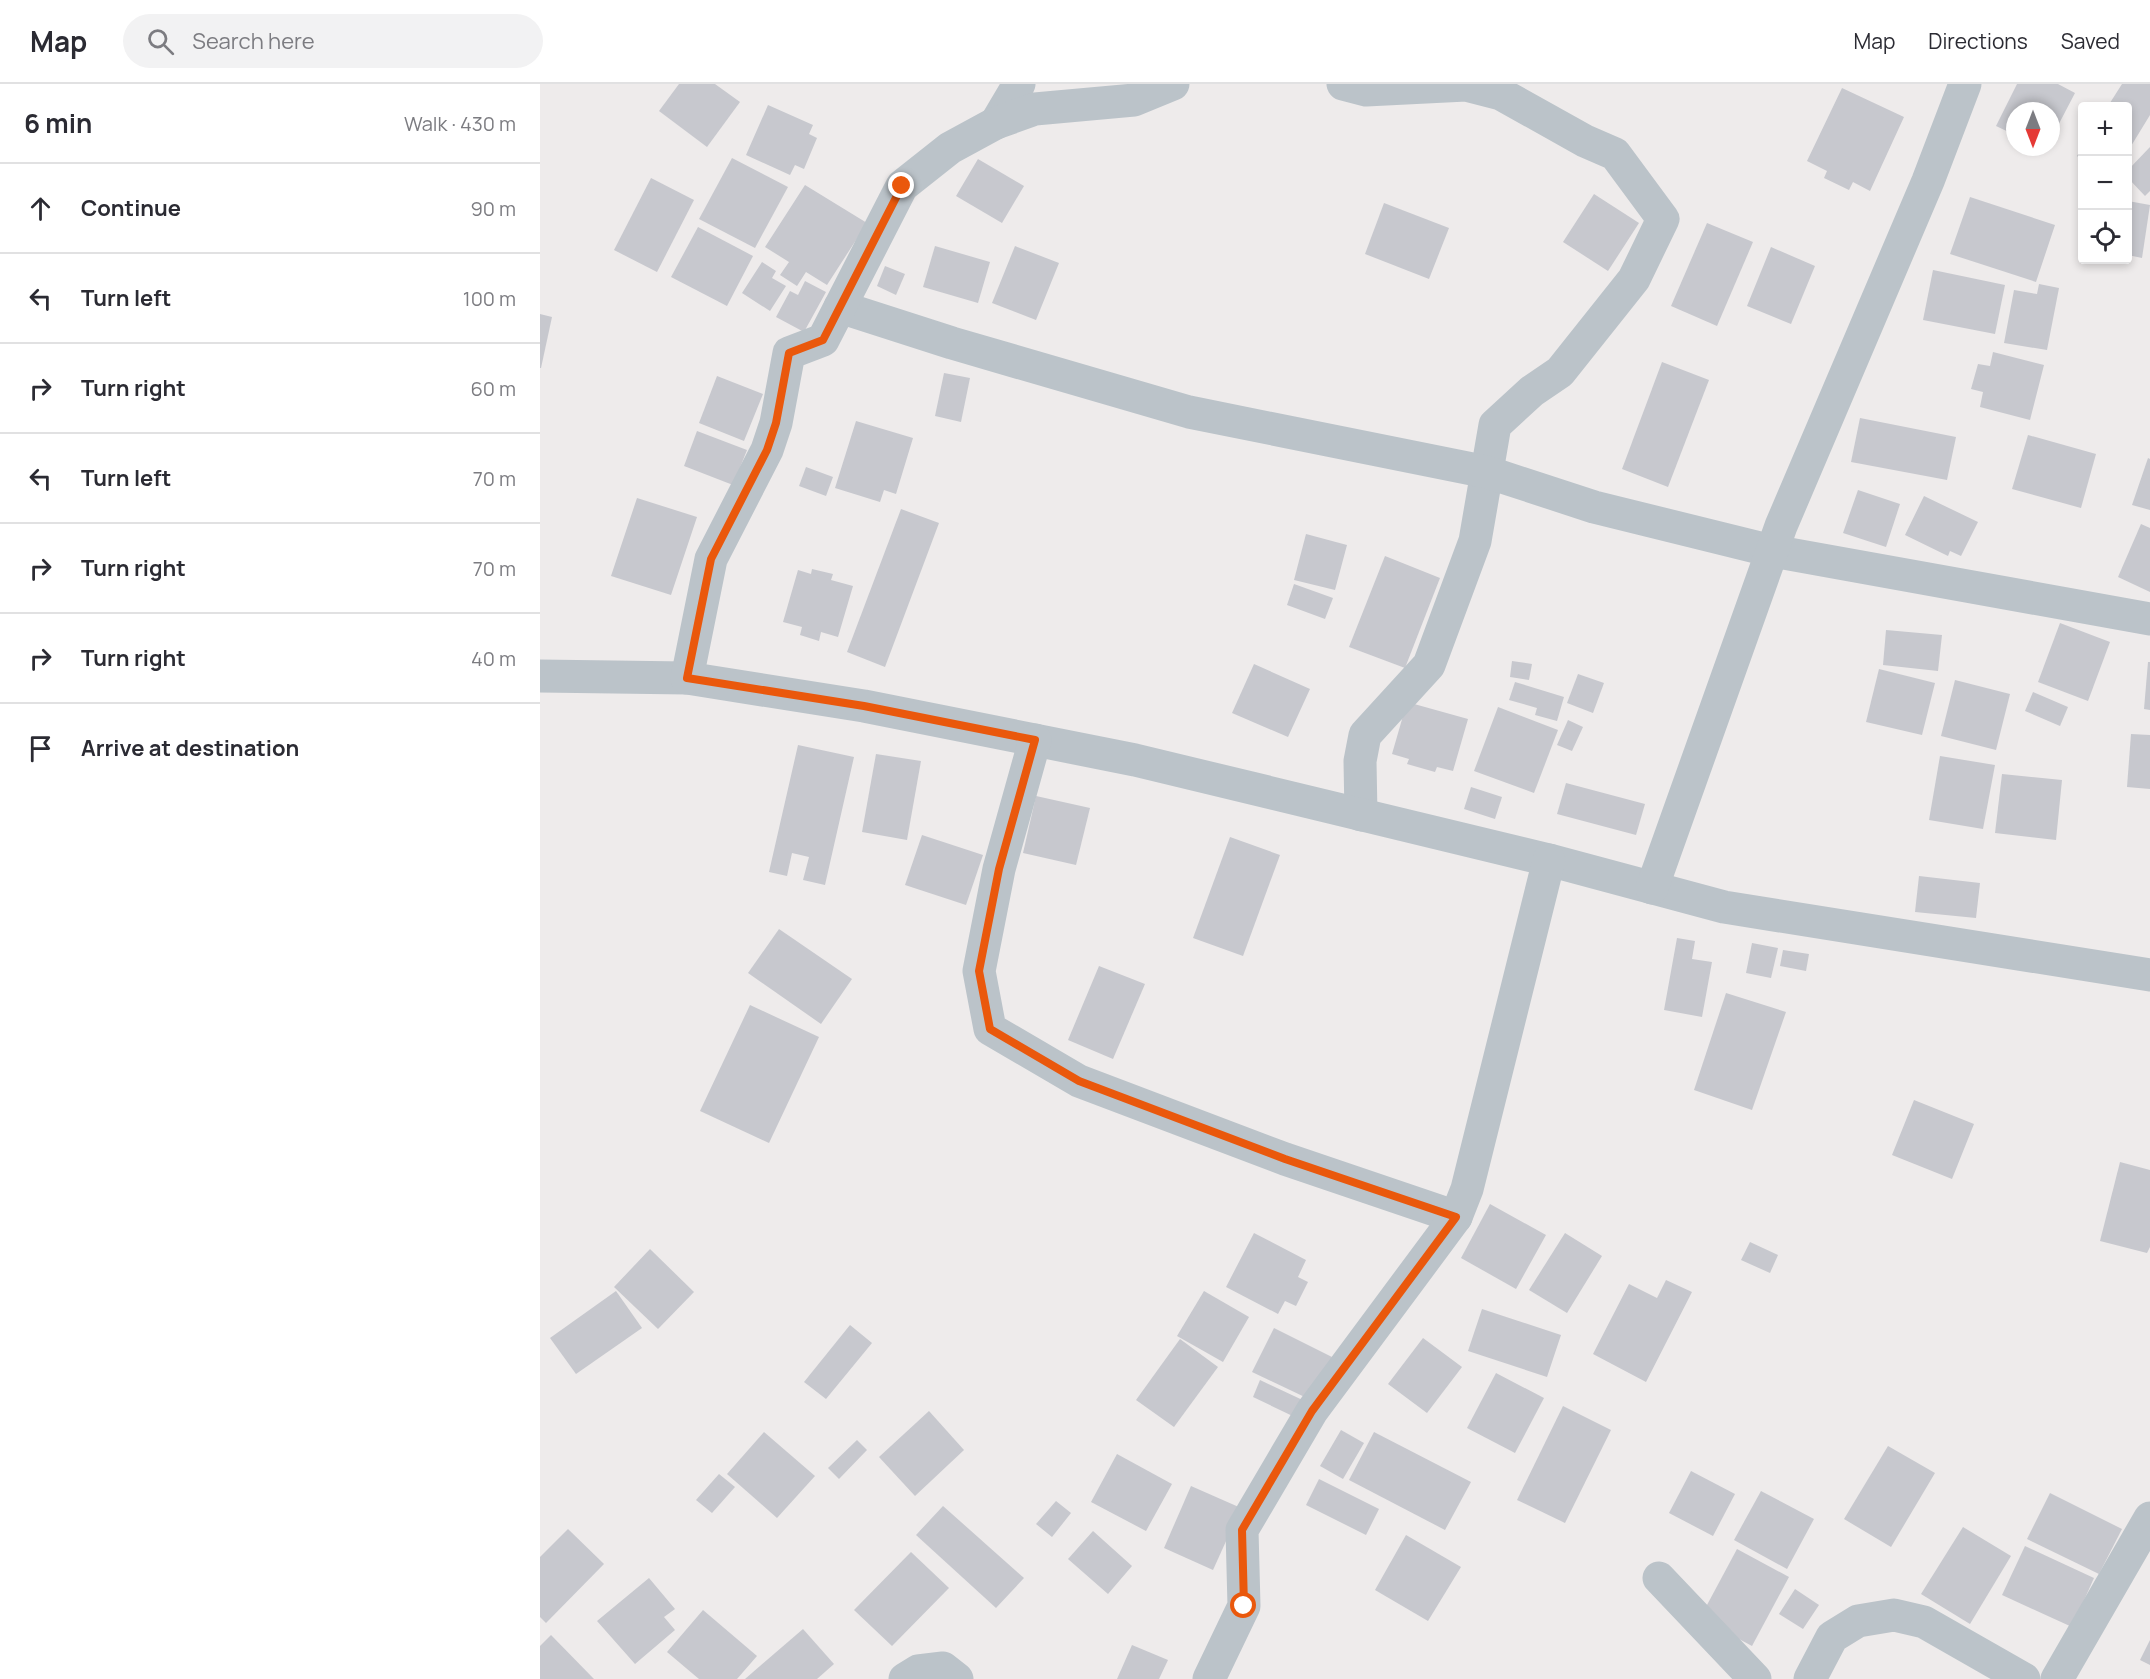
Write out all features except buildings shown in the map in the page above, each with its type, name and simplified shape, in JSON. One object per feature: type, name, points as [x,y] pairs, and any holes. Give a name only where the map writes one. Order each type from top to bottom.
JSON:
[{"type":"street","points":[[996,123],[1019,84]]},
{"type":"street","points":[[687,678],[711,559],[767,450],[776,423],[789,353],[823,340],[902,186],[950,148],[996,123],[1035,109],[1134,100],[1173,84]]},
{"type":"street","points":[[1343,84],[1366,90],[1466,85],[1501,94],[1585,141],[1615,154],[1663,219],[1634,279],[1560,372],[1532,391],[1495,425],[1475,541],[1430,665],[1365,735],[1360,761],[1361,815]]},
{"type":"street","points":[[1652,888],[1772,551],[1929,181],[1965,84]]},
{"type":"street","points":[[840,307],[952,343],[1189,411],[1486,472],[1594,507],[1772,551],[2150,619]]},
{"type":"street","points":[[540,676],[687,678],[864,706],[1135,760],[1549,861],[1724,907],[2150,975]]},
{"type":"street","points":[[1035,740],[999,869],[979,971],[990,1029],[1079,1081],[1285,1159],[1456,1217]]},
{"type":"street","points":[[1209,1679],[1244,1606],[1242,1530],[1312,1411],[1456,1217],[1467,1189],[1549,861]]},
{"type":"street","points":[[2057,1679],[2150,1518]]},
{"type":"street","points":[[1659,1578],[1755,1679]]},
{"type":"street","points":[[1810,1679],[1832,1637],[1858,1621],[1894,1615],[1924,1622],[2024,1679]]},
{"type":"street","points":[[905,1679],[918,1671],[943,1668],[957,1679]]},
{"type":"route","points":[[902,186],[823,340],[789,353],[776,423],[767,450],[711,559],[687,678],[864,706],[1035,740],[999,869],[979,971],[990,1029],[1079,1081],[1285,1159],[1456,1217],[1312,1411],[1242,1530],[1244,1606]]}]
